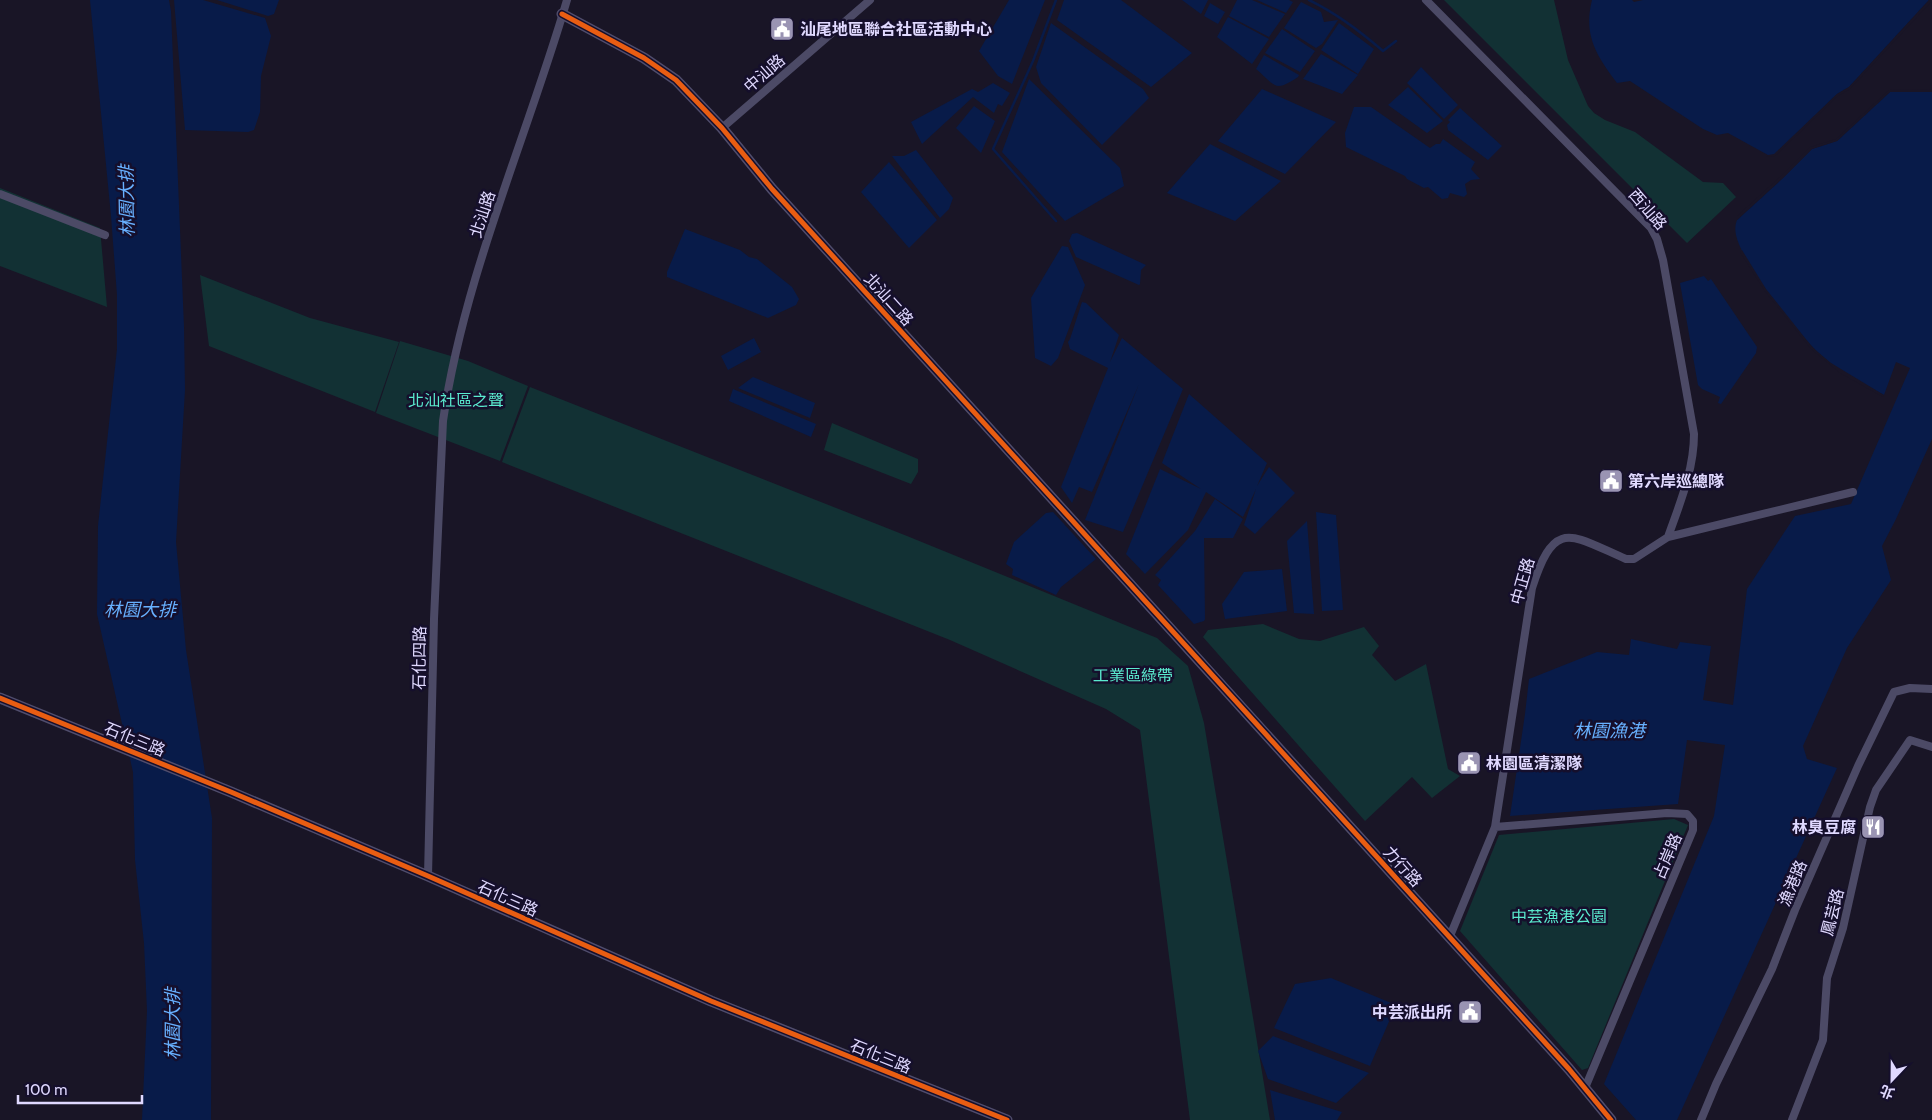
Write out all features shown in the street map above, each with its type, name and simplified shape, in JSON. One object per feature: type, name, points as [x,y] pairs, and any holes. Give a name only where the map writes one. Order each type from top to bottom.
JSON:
[{"type":"street","name":"北汕路","points":[[442,441],[442,421],[458,342],[486,247],[566,0]]},
{"type":"street","name":"中汕路","points":[[722,128],[870,0]]},
{"type":"street","name":"西汕路","points":[[1426,0],[1651,228],[1657,239],[1663,260],[1694,434],[1691,468],[1668,537]]},
{"type":"street","name":"北汕二路","points":[[562,14],[660,68],[676,80],[722,128],[779,196],[1173,630]]},
{"type":"street","points":[[0,194],[105,235]]},
{"type":"street","name":"石化四路","points":[[428,876],[434,619],[442,441]]},
{"type":"street","name":"中正路","points":[[1450,936],[1495,827],[1526,616],[1532,588],[1544,555],[1554,543],[1566,536],[1576,538],[1626,559],[1634,560],[1668,537],[1853,492]]},
{"type":"street","name":"力行路","points":[[1173,630],[1450,936],[1585,1088],[1611,1120]]},
{"type":"street","name":"漁港路","points":[[1701,1120],[1772,969],[1795,910],[1854,776],[1894,692],[1910,688],[1932,688]]},
{"type":"street","name":"石化三路","points":[[0,698],[231,792],[428,876],[711,1001],[1007,1120]]},
{"type":"street","name":"鳳芸路","points":[[1792,1120],[1823,1040],[1827,978],[1843,928],[1870,807],[1876,790],[1910,740],[1932,746]]},
{"type":"street","name":"占岸路","points":[[1495,827],[1667,813],[1687,814],[1693,821],[1693,830],[1585,1088]]},
{"type":"green space","points":[[1444,0],[1554,0],[1568,60],[1588,106],[1594,113],[1605,120],[1635,132],[1703,182],[1723,183],[1736,197],[1687,243]]},
{"type":"green space","points":[[0,188],[100,228],[107,307],[0,266]]},
{"type":"green space","points":[[200,275],[310,318],[399,342],[375,412],[209,346]]},
{"type":"green space","name":"北汕社區之聲","points":[[400,341],[468,361],[528,386],[500,461],[376,413]]},
{"type":"green space","name":"工業區綠帶","points":[[530,387],[907,536],[1157,638],[1188,666],[1204,723],[1270,1120],[1190,1120],[1140,730],[1106,709],[950,640],[502,462]]},
{"type":"green space","points":[[832,423],[918,459],[918,472],[911,484],[824,450]]},
{"type":"green space","points":[[1263,624],[1299,639],[1320,641],[1364,627],[1379,646],[1372,655],[1395,681],[1426,664],[1448,769],[1460,776],[1432,798],[1412,777],[1365,821],[1203,637],[1208,630]]},
{"type":"green space","name":"中芸漁港公園","points":[[1674,819],[1688,825],[1588,1068],[1582,1070],[1460,931],[1499,835]]},
{"type":"water","name":"林園大排","points":[[90,0],[169,0],[171,11],[185,390],[176,542],[186,650],[212,818],[211,1120],[142,1120],[147,1011],[144,943],[135,860],[133,772],[97,614],[98,526],[117,349],[117,295]]},
{"type":"water","points":[[174,0],[203,0],[265,18],[271,36],[261,76],[260,112],[254,130],[248,132],[185,130]]},
{"type":"water","points":[[217,0],[279,0],[274,14],[268,16]]},
{"type":"water","points":[[1009,0],[1045,0],[1012,84],[998,76],[979,51]]},
{"type":"water","points":[[1064,0],[1121,0],[1192,53],[1151,87],[1057,20]]},
{"type":"water","points":[[1182,0],[1208,0],[1201,14]]},
{"type":"water","points":[[1237,0],[1252,0],[1285,14],[1269,37],[1229,16]]},
{"type":"water","points":[[1257,0],[1289,0],[1293,2],[1286,13]]},
{"type":"water","points":[[1592,0],[1632,0],[1634,2],[1643,0],[1929,0],[1849,87],[1837,94],[1774,155],[1768,155],[1728,133],[1717,135],[1703,129],[1630,81],[1617,83],[1603,64],[1594,45],[1589,24]]},
{"type":"water","points":[[1301,2],[1321,12],[1324,22],[1338,20],[1322,44],[1316,48],[1284,28]]},
{"type":"water","points":[[1210,3],[1225,12],[1218,24],[1204,16]]},
{"type":"water","points":[[1228,17],[1269,39],[1252,64],[1217,37]]},
{"type":"water","points":[[1051,23],[1143,89],[1149,98],[1102,145],[1041,83],[1036,67]]},
{"type":"water","points":[[1339,23],[1374,49],[1358,74],[1321,50]]},
{"type":"water","points":[[1282,29],[1315,51],[1300,72],[1265,53]]},
{"type":"water","points":[[1321,54],[1358,75],[1342,94],[1303,79]]},
{"type":"water","points":[[1264,55],[1299,75],[1298,77],[1284,85],[1279,86],[1272,83],[1256,69]]},
{"type":"water","points":[[1421,67],[1458,105],[1444,119],[1407,83]]},
{"type":"water","points":[[1029,79],[1120,168],[1124,186],[1065,221],[1002,152]]},
{"type":"water","points":[[993,83],[1010,93],[1002,106],[998,104],[994,113],[973,97],[922,144],[911,122],[972,89],[978,92]]},
{"type":"water","points":[[1408,87],[1443,121],[1427,133],[1388,105]]},
{"type":"water","points":[[1262,89],[1336,122],[1285,174],[1218,141]]},
{"type":"water","name":"林園漁港","points":[[1890,92],[1932,92],[1932,439],[1882,546],[1891,580],[1847,648],[1803,746],[1807,759],[1837,768],[1677,1120],[1636,1120],[1604,1084],[1714,816],[1725,745],[1687,740],[1678,804],[1510,816],[1529,679],[1597,652],[1629,655],[1631,639],[1677,649],[1680,642],[1711,646],[1703,700],[1733,705],[1747,589],[1795,516],[1851,504],[1910,368],[1896,362],[1884,395],[1829,362],[1799,332],[1760,281],[1749,264],[1736,235],[1737,220],[1812,149],[1837,141]]},
{"type":"water","points":[[974,106],[995,121],[981,153],[956,128]]},
{"type":"water","points":[[1354,107],[1371,107],[1430,148],[1440,144],[1443,139],[1475,162],[1471,169],[1480,179],[1471,180],[1465,184],[1467,194],[1464,197],[1450,193],[1448,198],[1442,199],[1428,187],[1424,188],[1405,176],[1346,147],[1345,133]]},
{"type":"water","points":[[1460,108],[1502,146],[1488,160],[1448,130],[1447,125],[1450,122],[1448,120]]},
{"type":"water","points":[[1210,144],[1281,181],[1235,221],[1167,193]]},
{"type":"water","points":[[916,150],[953,198],[949,209],[940,218],[892,156],[904,156]]},
{"type":"water","points":[[889,162],[937,220],[909,248],[861,192]]},
{"type":"water","points":[[685,229],[740,250],[749,257],[757,259],[792,287],[799,299],[796,305],[768,318],[667,277],[667,272]]},
{"type":"water","points":[[1077,233],[1146,265],[1141,270],[1140,284],[1076,257],[1069,241],[1072,234]]},
{"type":"water","points":[[1062,246],[1068,247],[1085,285],[1058,358],[1051,366],[1035,358],[1031,298]]},
{"type":"water","points":[[1704,276],[1708,281],[1711,279],[1757,347],[1756,353],[1721,404],[1718,403],[1720,397],[1702,389],[1698,385],[1680,283]]},
{"type":"water","points":[[1082,302],[1086,303],[1119,335],[1110,362],[1122,338],[1183,389],[1123,532],[1085,520],[1139,384],[1092,492],[1079,487],[1072,503],[1061,487],[1108,368],[1070,349],[1068,342]]},
{"type":"water","points":[[754,338],[761,352],[728,370],[721,356]]},
{"type":"water","points":[[753,377],[815,403],[810,418],[738,388]]},
{"type":"water","points":[[733,389],[816,424],[811,437],[729,401]]},
{"type":"water","points":[[1189,394],[1267,463],[1257,486],[1269,467],[1295,493],[1255,534],[1244,525],[1256,489],[1243,517],[1206,492],[1188,530],[1145,574],[1126,554],[1160,469],[1201,489],[1162,463]]},
{"type":"water","points":[[1215,499],[1243,519],[1233,538],[1204,538],[1205,619],[1194,624],[1158,585],[1161,580],[1155,575],[1195,531]]},
{"type":"water","points":[[1053,512],[1096,559],[1061,587],[1056,595],[1012,575],[1013,569],[1006,564],[1014,542],[1046,513]]},
{"type":"water","points":[[1316,512],[1336,515],[1343,610],[1322,611]]},
{"type":"water","points":[[1307,521],[1314,614],[1294,613],[1287,541]]},
{"type":"water","points":[[1282,569],[1287,611],[1225,619],[1222,604],[1244,572]]},
{"type":"water","points":[[1331,978],[1396,1005],[1370,1066],[1274,1028],[1295,984]]},
{"type":"water","points":[[1273,1036],[1369,1073],[1336,1103],[1268,1079],[1258,1051]]},
{"type":"water","points":[[1270,1090],[1342,1112],[1337,1120],[1275,1120]]},
{"type":"pier","points":[[1929,0],[1931,2],[1850,89],[1838,96],[1775,156],[1766,157],[1774,154],[1837,94],[1849,87]]},
{"type":"pier","points":[[1932,89],[1932,92],[1890,92],[1837,141],[1812,149],[1737,220],[1737,216],[1810,147],[1836,139],[1889,90]]},
{"type":"pier","points":[[1742,250],[1766,289],[1813,348],[1831,363],[1884,395],[1883,397],[1840,373],[1811,349],[1764,290],[1740,252]]},
{"type":"waterway","points":[[1056,0],[1033,61],[993,149],[1056,221]]},
{"type":"waterway","points":[[1309,0],[1348,23],[1383,51],[1396,41]]},
{"type":"cycle path","points":[[562,14],[644,58],[676,80],[722,128],[772,189],[1569,1069],[1611,1120]]},
{"type":"cycle path","points":[[0,698],[231,792],[428,876],[711,1001],[1007,1120]]},
{"type":"place","name":"汕尾地區聯合社區活動中心","points":[[782,29]]},
{"type":"place","name":"第六岸巡總隊","points":[[1611,481]]},
{"type":"place","name":"林園區清潔隊","points":[[1469,763]]},
{"type":"place","name":"林臭豆腐","points":[[1873,827]]},
{"type":"place","name":"中芸派出所","points":[[1470,1012]]}]
